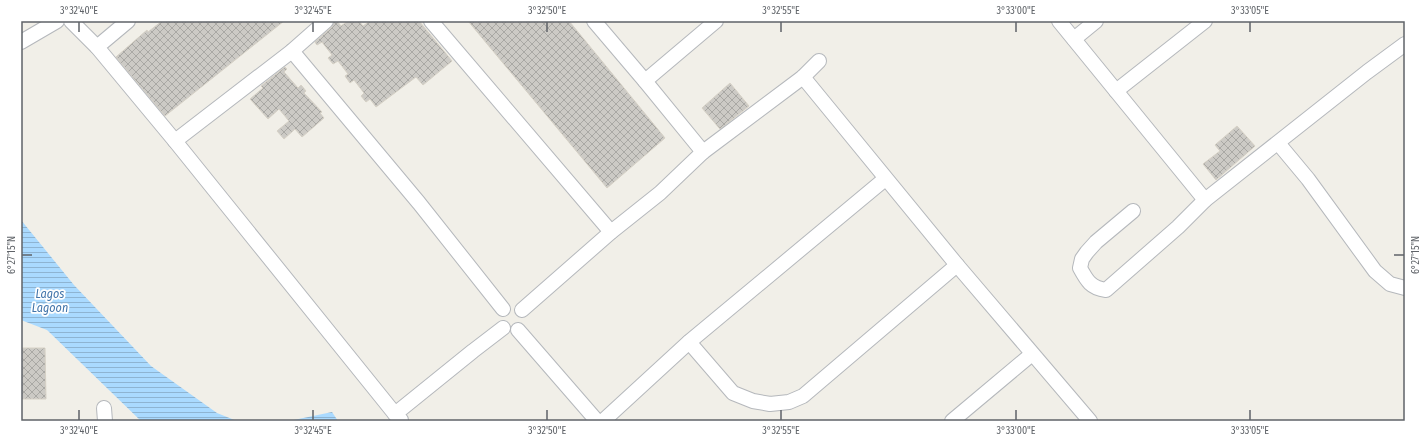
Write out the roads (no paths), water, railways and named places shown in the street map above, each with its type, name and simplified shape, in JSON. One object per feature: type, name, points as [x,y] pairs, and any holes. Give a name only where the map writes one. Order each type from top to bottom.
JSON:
[{"type":"street","points":[[21,42],[57,21]]},
{"type":"street","points":[[70,21],[97,47],[175,141],[398,417],[472,351],[503,328]]},
{"type":"street","points":[[97,47],[128,21]]},
{"type":"street","points":[[175,141],[292,51],[326,21]]},
{"type":"street","points":[[431,21],[611,232]]},
{"type":"street","points":[[594,21],[703,152]]},
{"type":"street","points":[[645,81],[716,21]]},
{"type":"street","points":[[1059,21],[1205,200]]},
{"type":"street","points":[[1074,39],[1096,21]]},
{"type":"street","points":[[1116,91],[1205,21]]},
{"type":"street","points":[[1133,210],[1096,242],[1082,259],[1080,268],[1086,279],[1097,289],[1106,290],[1178,227],[1205,200],[1367,72],[1405,44]]},
{"type":"street","points":[[292,51],[419,203],[503,309]]},
{"type":"street","points":[[522,310],[611,232],[660,193],[703,152],[803,77],[818,61]]},
{"type":"street","points":[[803,77],[885,179],[1090,421]]},
{"type":"street","points":[[1278,143],[1308,179],[1375,271],[1390,284],[1405,288]]},
{"type":"street","points":[[602,421],[689,342],[885,179]]},
{"type":"street","points":[[689,342],[733,393],[753,401],[770,404],[789,402],[803,396],[957,265]]},
{"type":"street","points":[[513,305],[522,310],[524,314],[524,324],[518,330],[508,331],[503,328],[500,324],[499,318],[503,309],[513,305]]},
{"type":"street","points":[[518,330],[597,421]]},
{"type":"street","points":[[952,421],[1032,354]]},
{"type":"water","name":"Lagos Lagoon","points":[[21,220],[74,285],[151,366],[217,413],[237,421],[141,421],[47,330],[21,320]]},
{"type":"water","points":[[332,412],[338,421],[289,421]]}]
